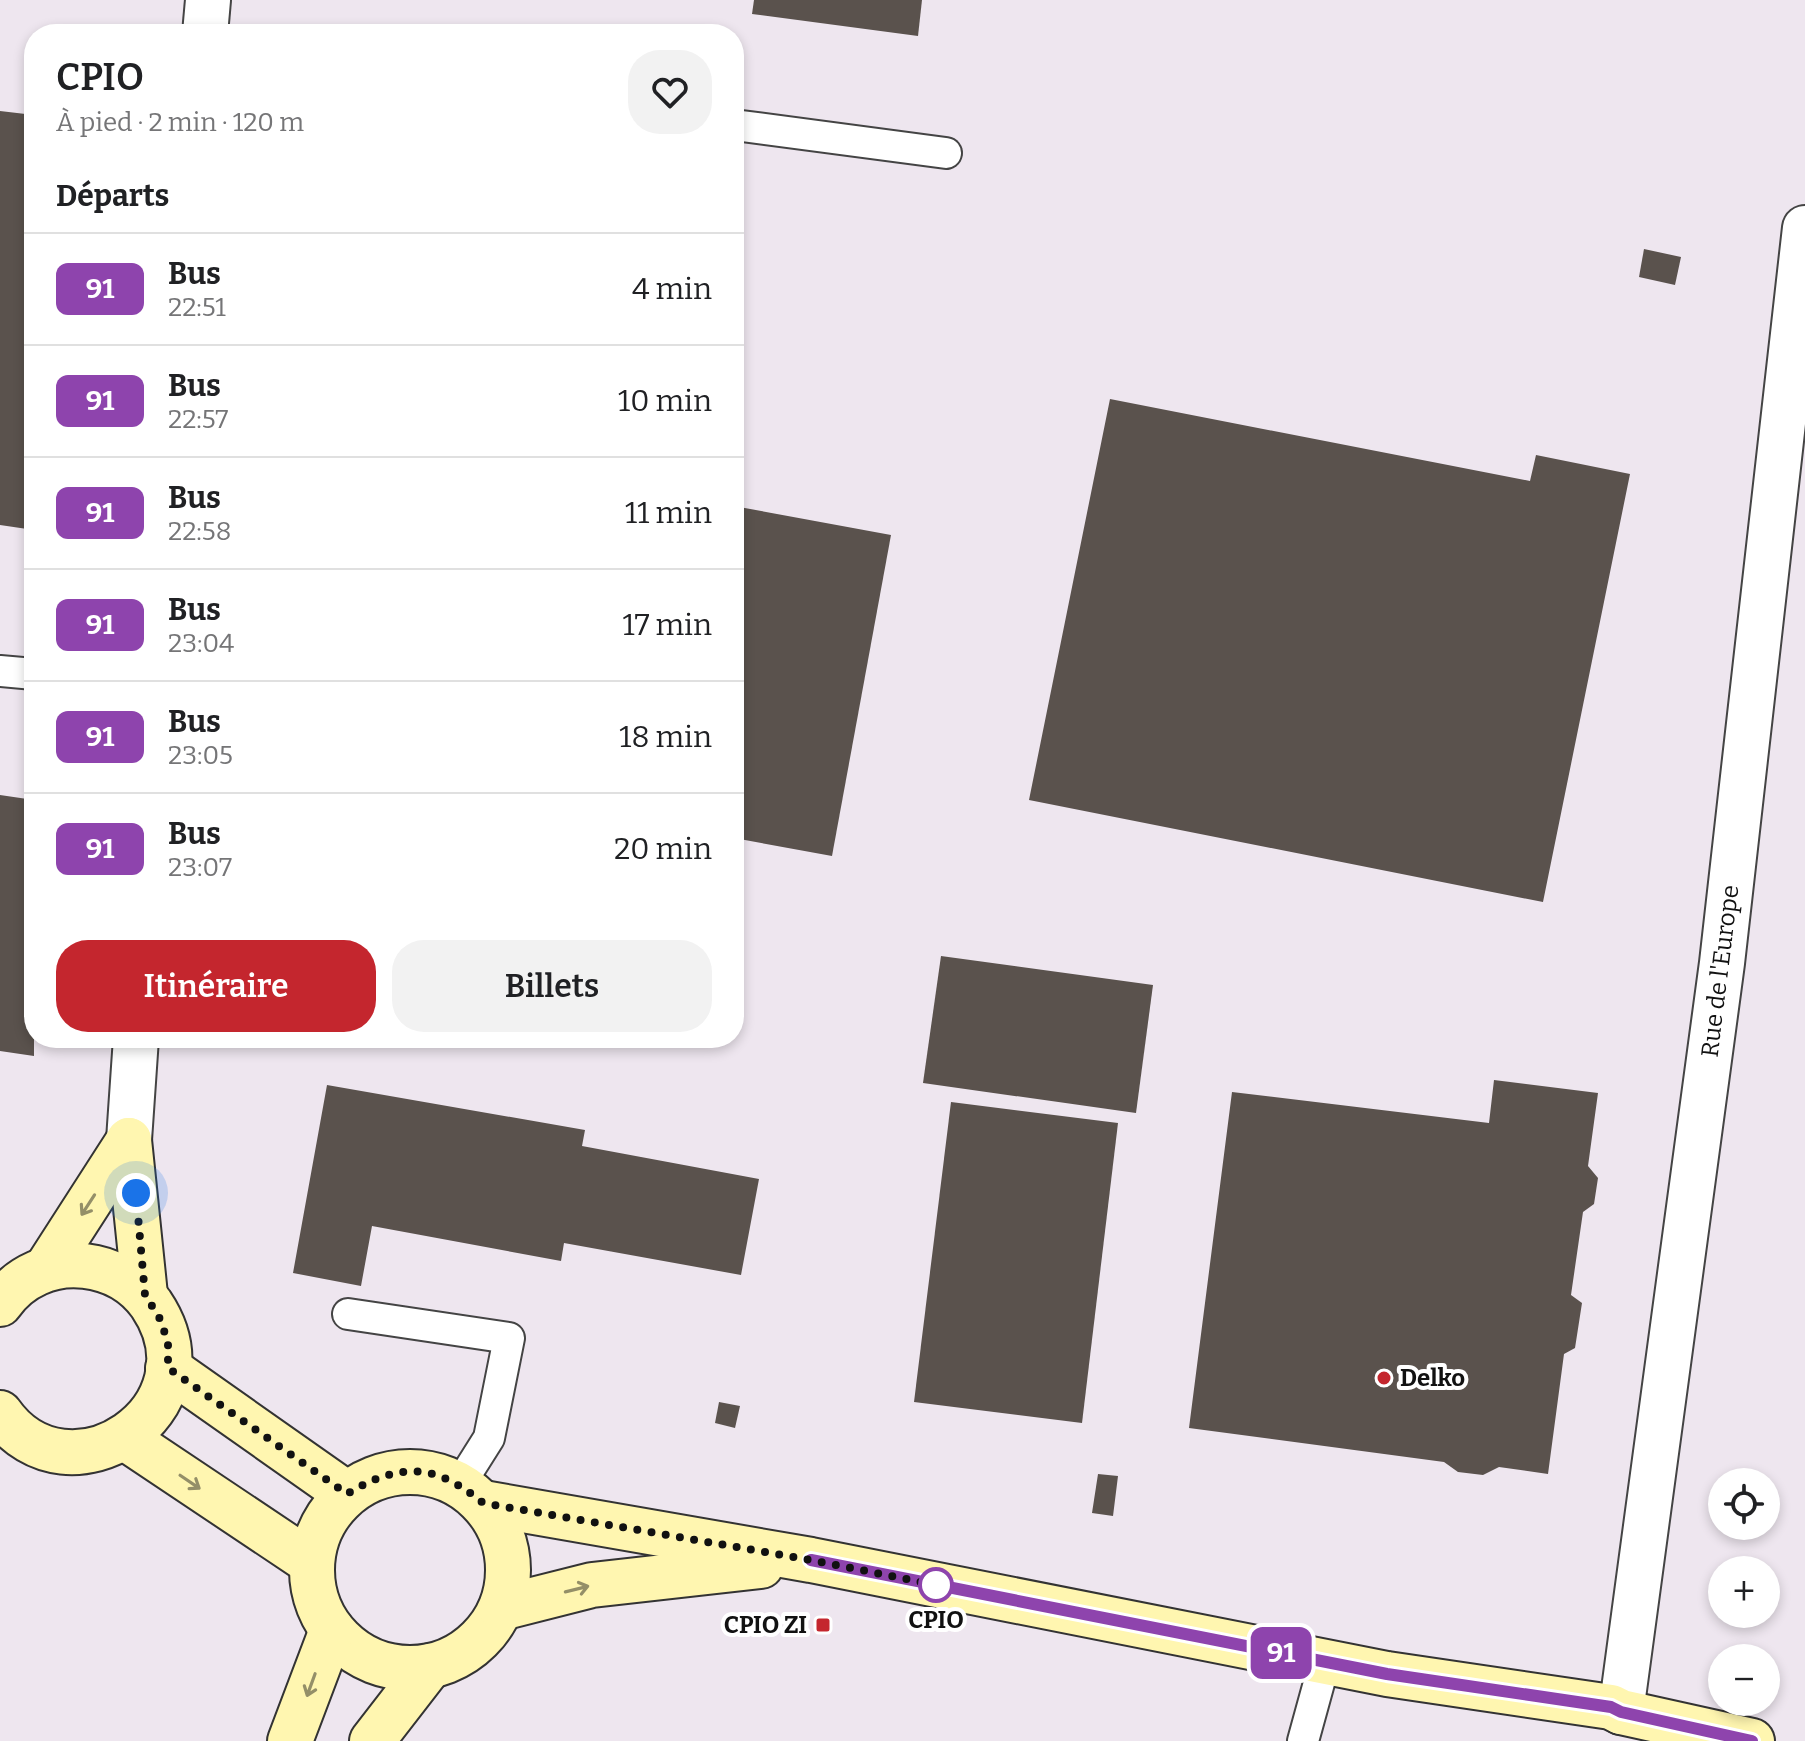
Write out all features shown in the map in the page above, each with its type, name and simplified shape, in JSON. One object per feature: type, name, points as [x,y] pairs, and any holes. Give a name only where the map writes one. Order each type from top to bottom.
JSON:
[{"type":"main road","points":[[46,1269],[129,1140]]},
{"type":"main road","points":[[129,1140],[145,1295]]},
{"type":"main road","points":[[0,1304],[23,1280],[46,1269],[72,1265],[99,1268],[124,1278],[145,1295],[159,1317],[168,1342],[168,1368],[162,1396],[146,1420],[125,1438],[95,1450],[63,1452],[32,1442],[2,1418]]},
{"type":"main road","points":[[168,1368],[347,1494]]},
{"type":"main road","points":[[125,1438],[312,1563]]},
{"type":"main road","points":[[471,1494],[499,1527],[507,1553],[507,1581],[501,1608],[484,1635],[459,1655],[430,1666],[402,1668],[375,1662],[352,1649],[332,1630],[317,1598],[312,1563],[317,1537],[329,1514],[347,1494],[373,1478],[401,1471],[432,1473],[471,1494],[1387,1674],[1611,1707],[1621,1712],[1752,1741]]},
{"type":"main road","points":[[501,1608],[592,1585],[811,1560]]},
{"type":"main road","points":[[290,1741],[332,1630]]},
{"type":"main road","points":[[372,1741],[430,1666]]},
{"type":"street","points":[[206,24],[208,0]]},
{"type":"street","name":"Rue de l'Europe","points":[[1621,1712],[1793,434],[1805,228]]},
{"type":"street","points":[[129,1140],[135,1048]]},
{"type":"lane","points":[[744,126],[946,153]]},
{"type":"lane","points":[[0,671],[24,673]]},
{"type":"lane","points":[[348,1314],[509,1338],[489,1438],[471,1494]]},
{"type":"lane","points":[[1303,1741],[1325,1661]]},
{"type":"shaded area","points":[[0,0],[1805,0],[1805,1741],[0,1741]]},
{"type":"building","points":[[754,0],[922,0],[918,36],[752,14]]},
{"type":"building","points":[[0,111],[24,114],[24,529],[0,525]]},
{"type":"building","points":[[1644,249],[1681,257],[1675,285],[1639,277]]},
{"type":"building","points":[[1110,399],[1530,481],[1536,455],[1630,474],[1543,902],[1029,800]]},
{"type":"building","points":[[744,508],[891,535],[832,856],[744,840]]},
{"type":"building","points":[[0,795],[24,799],[24,1048],[34,1048],[34,1056],[0,1051]]},
{"type":"building","points":[[941,956],[1153,985],[1136,1113],[923,1083]]},
{"type":"building","points":[[1494,1080],[1598,1093],[1588,1166],[1598,1178],[1594,1204],[1583,1212],[1571,1295],[1582,1303],[1575,1348],[1564,1354],[1548,1474],[1499,1467],[1483,1475],[1458,1472],[1444,1462],[1189,1428],[1232,1092],[1489,1123]]},
{"type":"building","points":[[327,1085],[585,1130],[582,1146],[759,1179],[741,1275],[564,1243],[561,1261],[372,1226],[361,1286],[293,1273]]},
{"type":"building","points":[[951,1102],[1118,1123],[1082,1423],[914,1402]]},
{"type":"building","points":[[719,1402],[740,1406],[735,1428],[715,1423]]},
{"type":"building","points":[[1098,1474],[1118,1476],[1113,1516],[1092,1513]]},
{"type":"bus line","name":"91","points":[[811,1560],[1387,1674],[1611,1707],[1621,1712],[1752,1741]]},
{"type":"place","name":"Delko","points":[[1384,1378]]},
{"type":"place","name":"CPIO","points":[[936,1585]]},
{"type":"place","name":"CPIO ZI","points":[[823,1625]]},
{"type":"route","points":[[136,1193],[145,1295],[159,1317],[168,1342],[168,1368],[347,1494],[373,1478],[401,1471],[432,1473],[460,1484],[483,1503],[936,1585]]}]
